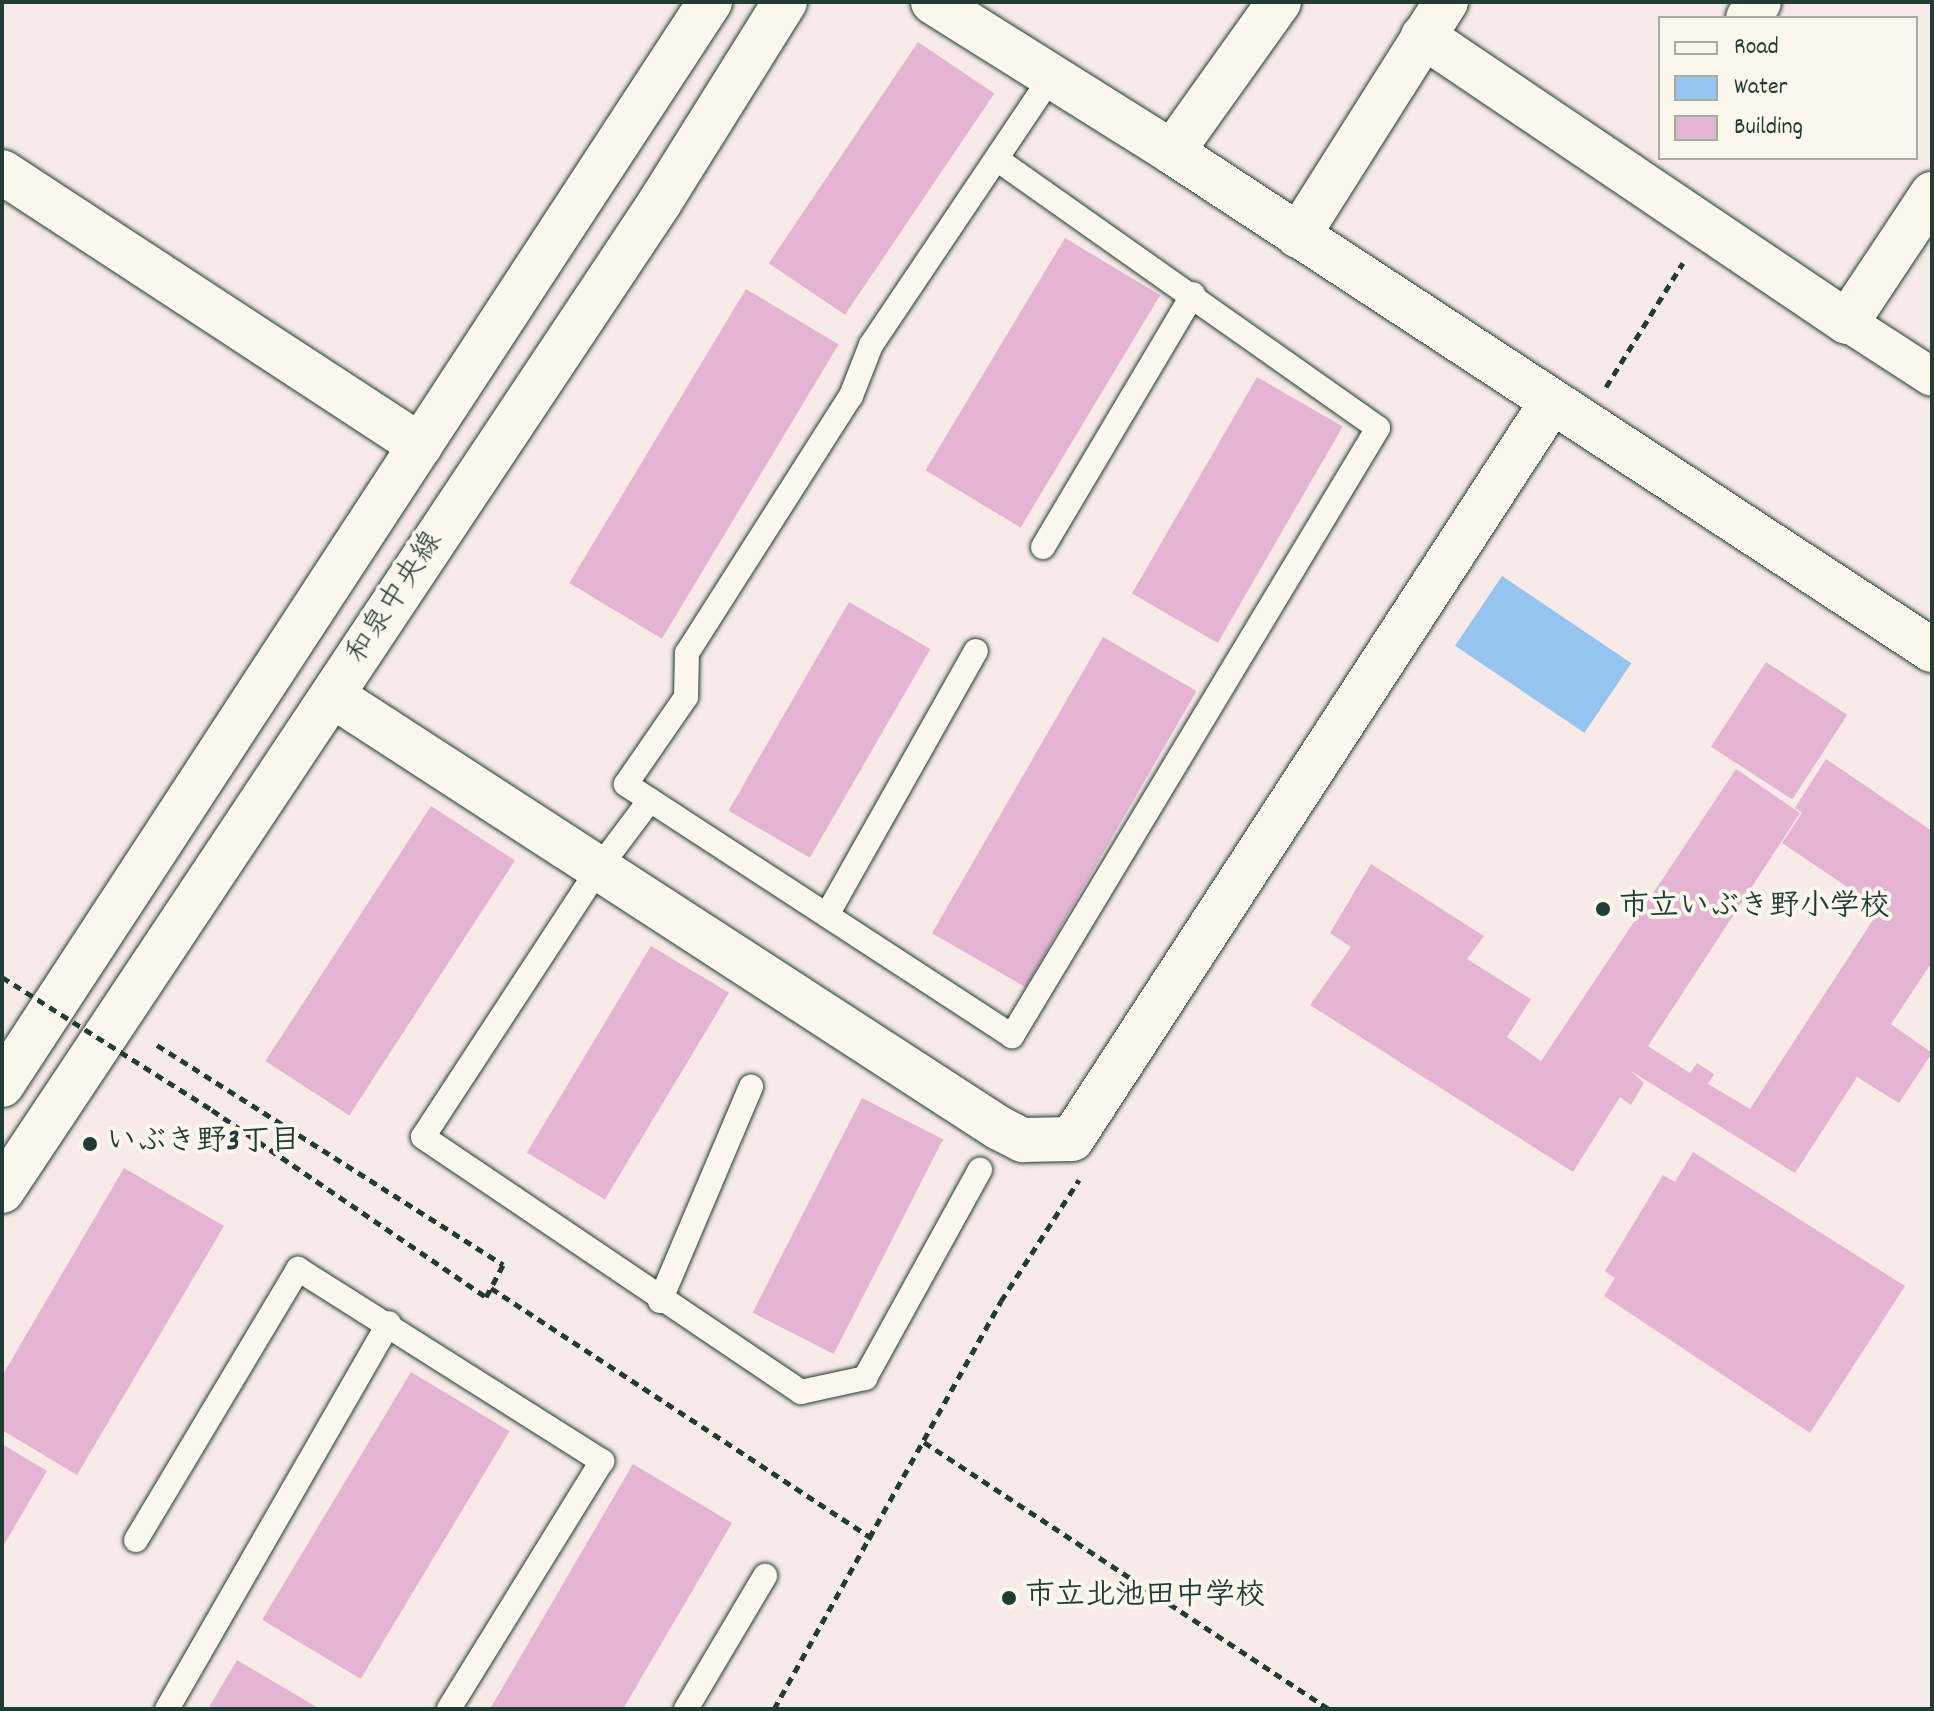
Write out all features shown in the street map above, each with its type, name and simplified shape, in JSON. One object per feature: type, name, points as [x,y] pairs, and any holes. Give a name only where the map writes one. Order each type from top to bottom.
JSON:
[{"type":"street","points":[[2,1085],[710,2]]},
{"type":"street","name":"和泉中央線","points":[[2,1191],[660,202],[785,2]]},
{"type":"street","points":[[933,2],[1172,152],[1932,650]]},
{"type":"street","points":[[1172,152],[1279,2]]},
{"type":"street","points":[[1298,236],[1435,19],[1650,167],[1705,228],[1932,377]]},
{"type":"street","points":[[2,172],[420,446]]},
{"type":"street","points":[[1847,322],[1932,194]]},
{"type":"street","points":[[333,696],[999,1128],[1023,1140],[1072,1139],[1551,403]]},
{"type":"lane","points":[[998,160],[1193,294],[1378,428],[1012,1036],[626,784],[686,697],[687,653],[851,396],[871,345],[1052,76]]},
{"type":"lane","points":[[1043,547],[1193,294]]},
{"type":"lane","points":[[827,915],[976,651]]},
{"type":"lane","points":[[650,800],[599,868],[423,1137],[660,1301],[801,1392],[865,1378],[980,1170]]},
{"type":"lane","points":[[660,1301],[751,1087]]},
{"type":"lane","points":[[136,1540],[298,1269],[389,1323],[602,1461],[449,1709]]},
{"type":"lane","points":[[167,1709],[389,1323]]},
{"type":"lane","points":[[686,1709],[765,1576]]},
{"type":"path","points":[[1602,392],[1705,228]]},
{"type":"path","points":[[2,977],[212,1110],[486,1297],[503,1265],[157,1045]]},
{"type":"path","points":[[491,1288],[872,1538]]},
{"type":"path","points":[[924,1442],[1329,1709]]},
{"type":"water","points":[[1502,576],[1631,663],[1584,733],[1455,646]]},
{"type":"building","points":[[918,42],[994,93],[845,315],[769,263]]},
{"type":"building","points":[[1065,238],[1160,295],[1021,527],[925,470]]},
{"type":"building","points":[[746,289],[839,345],[662,639],[569,583]]},
{"type":"building","points":[[1257,377],[1343,426],[1218,643],[1132,594]]},
{"type":"building","points":[[849,602],[930,649],[810,858],[728,811]]},
{"type":"building","points":[[1103,637],[1197,691],[1026,987],[932,933]]},
{"type":"building","points":[[1766,662],[1847,715],[1792,800],[1711,747]]},
{"type":"building","points":[[1826,759],[1932,831],[1932,962],[1891,1024],[1932,1053],[1899,1103],[1857,1077],[1795,1173],[1631,1071],[1644,1083],[1631,1105],[1620,1097],[1573,1172],[1310,1005],[1351,947],[1330,933],[1371,864],[1484,936],[1467,959],[1531,999],[1507,1037],[1541,1061],[1736,769],[1800,813],[1648,1046],[1690,1073],[1697,1063],[1714,1074],[1708,1084],[1750,1109],[1880,909],[1782,843],[1802,813],[1795,808]]},
{"type":"building","points":[[431,806],[515,860],[349,1115],[265,1061]]},
{"type":"building","points":[[651,946],[729,993],[605,1199],[527,1153]]},
{"type":"building","points":[[862,1098],[943,1139],[834,1354],[753,1313]]},
{"type":"building","points":[[1693,1152],[1905,1286],[1810,1433],[1604,1296],[1615,1278],[1605,1271],[1663,1175],[1675,1182]]},
{"type":"building","points":[[124,1168],[224,1226],[77,1475],[2,1430],[2,1376]]},
{"type":"building","points":[[411,1372],[510,1431],[361,1679],[262,1620]]},
{"type":"building","points":[[2,1444],[47,1471],[2,1548]]},
{"type":"building","points":[[633,1464],[732,1523],[623,1709],[490,1709]]},
{"type":"building","points":[[237,1660],[320,1709],[208,1709]]},
{"type":"place","name":"市立いぶき野小学校","points":[[1603,909]]},
{"type":"place","name":"いぶき野3丁目","points":[[90,1144]]},
{"type":"place","name":"市立北池田中学校","points":[[1009,1598]]}]
